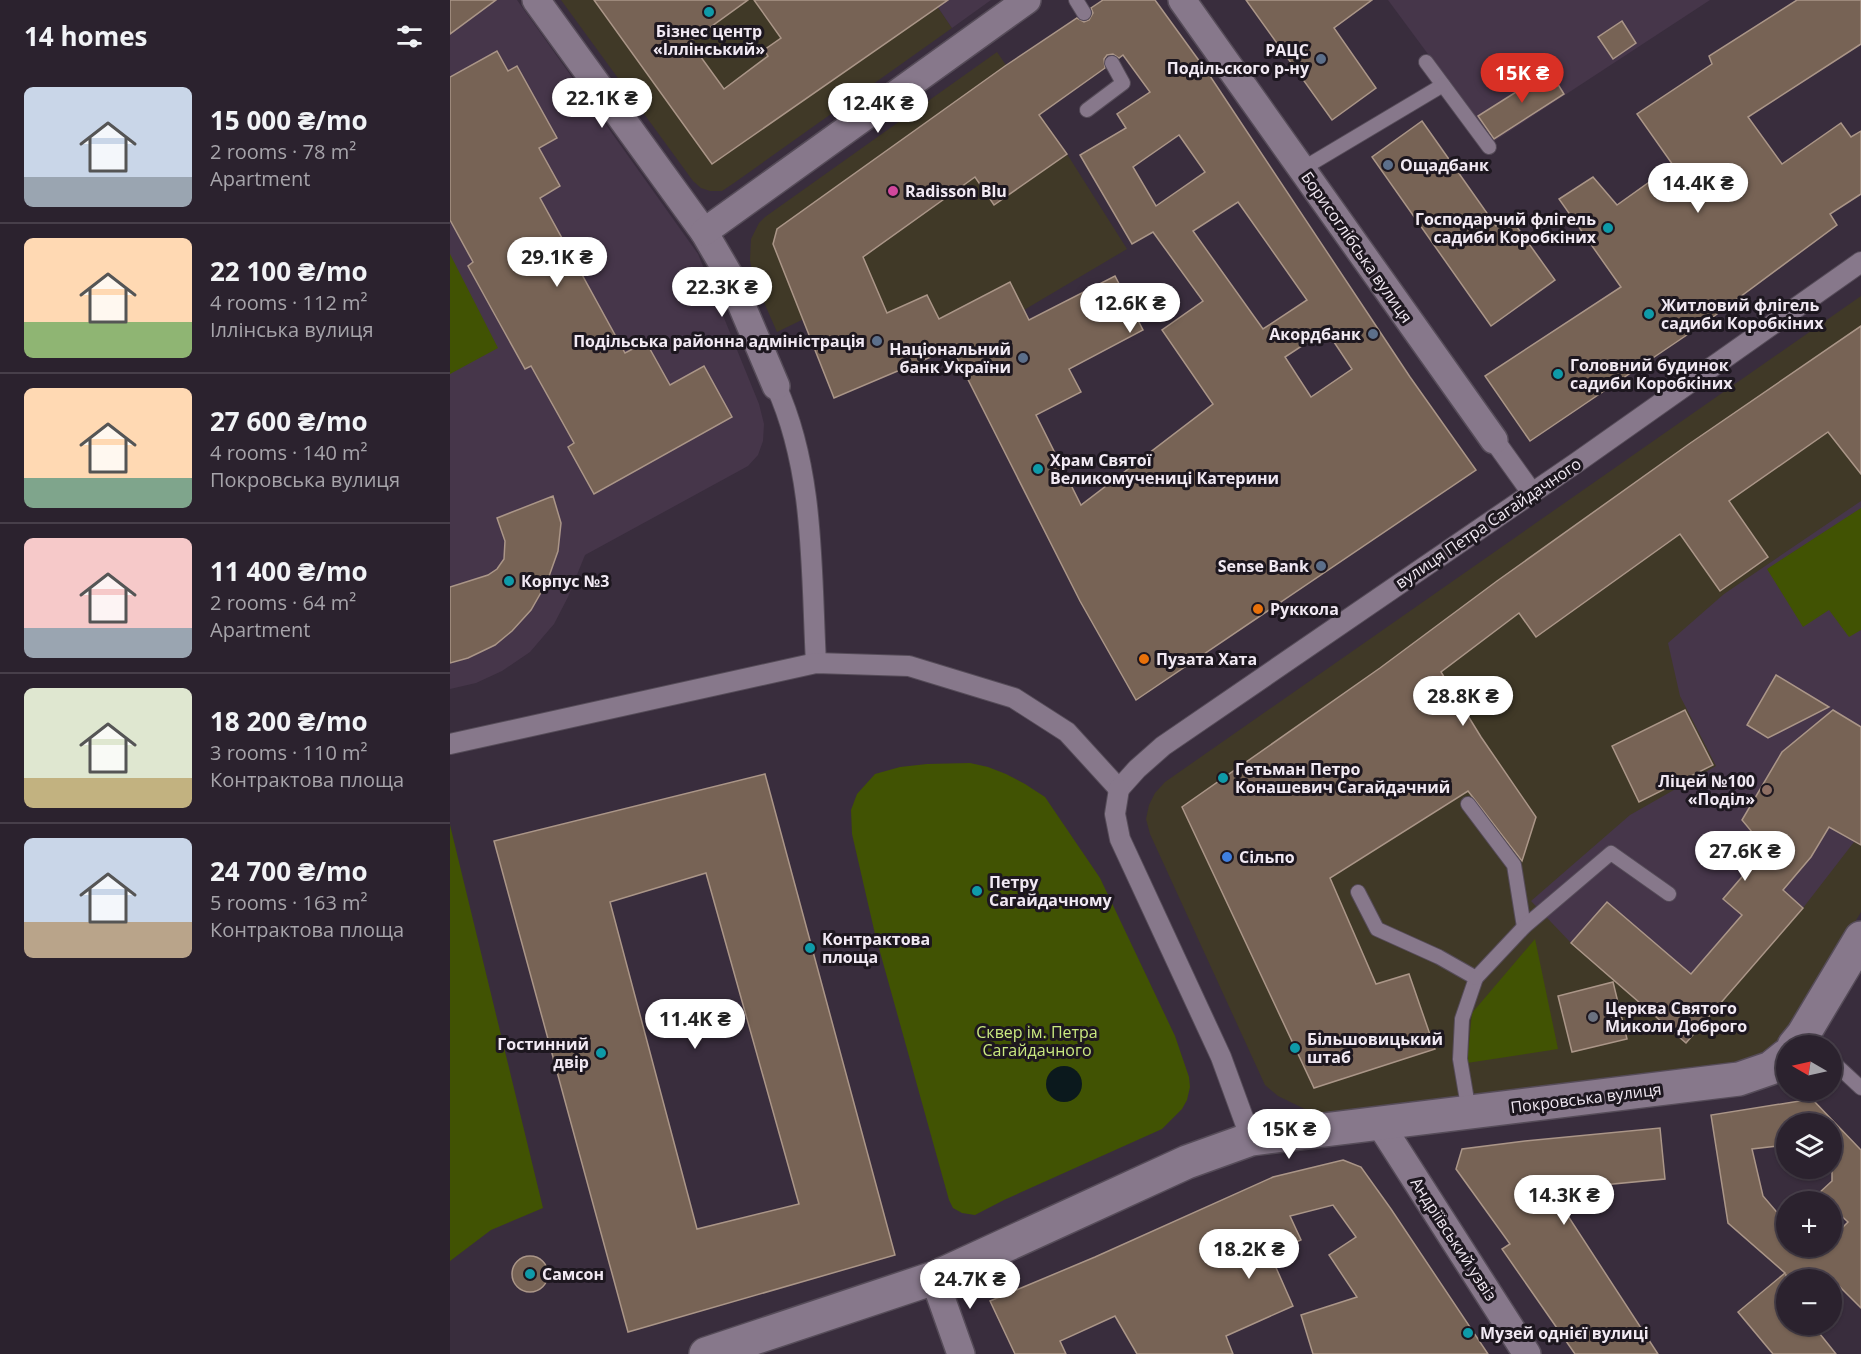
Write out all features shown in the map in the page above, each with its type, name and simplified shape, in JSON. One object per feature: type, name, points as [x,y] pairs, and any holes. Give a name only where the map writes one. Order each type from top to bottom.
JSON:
[{"type":"street","points":[[536,0],[704,232],[728,273],[788,411],[807,498],[816,663]]},
{"type":"street","points":[[704,232],[1027,0]]},
{"type":"street","name":"Борисоглібська вулиця","points":[[1182,0],[1532,493]]},
{"type":"street","name":"вулиця Петра Сагайдачного","points":[[1119,789],[1163,746],[1532,493],[1861,262]]},
{"type":"street","points":[[450,744],[816,663],[909,666],[1014,698],[1066,732],[1119,789],[1115,814],[1120,839],[1221,1057],[1251,1139]]},
{"type":"street","name":"Покровська вулиця","points":[[1805,1035],[1861,938]]},
{"type":"street","name":"Покровська вулиця","points":[[1380,1124],[1739,1079],[1771,1068],[1776,1064]]},
{"type":"street","points":[[706,1354],[934,1278],[1187,1162],[1251,1139],[1380,1124]]},
{"type":"street","name":"Андріївський узвіз","points":[[1380,1124],[1527,1354]]},
{"type":"street","points":[[934,1278],[961,1354]]},
{"type":"lane","points":[[1076,0],[1084,13]]},
{"type":"lane","points":[[1426,62],[1489,147]]},
{"type":"lane","points":[[1087,110],[1123,83],[1112,63]]},
{"type":"lane","points":[[1302,169],[1443,85]]},
{"type":"lane","points":[[1468,804],[1514,866],[1524,927]]},
{"type":"lane","points":[[1469,1112],[1460,1059],[1462,1019],[1476,978],[1524,927],[1611,853],[1669,894]]},
{"type":"lane","points":[[1358,892],[1377,929],[1439,957],[1476,978]]},
{"type":"lane","points":[[1842,1070],[1861,1088]]},
{"type":"shaded area","points":[[496,0],[517,0],[698,254],[759,404],[764,424],[763,441],[758,455],[748,466],[585,555],[554,624],[530,652],[502,671],[476,683],[450,689],[450,23],[457,28]]},
{"type":"shaded area","points":[[561,0],[933,0],[952,28],[734,183],[722,191],[710,191],[701,188],[693,181]]},
{"type":"shaded area","points":[[933,0],[991,0],[952,28]]},
{"type":"shaded area","points":[[1388,0],[1710,0],[1493,142]]},
{"type":"shaded area","points":[[997,52],[1067,154],[1127,249],[1024,310],[952,348],[865,324],[851,296],[777,332],[753,277],[750,260],[751,239],[759,223]]},
{"type":"shaded area","points":[[1861,296],[1861,912],[1795,1021],[1784,1035],[1776,1035],[1776,1044],[1754,1058],[1740,1063],[1323,1113],[1309,1111],[1278,1096],[1265,1085],[1150,834],[1146,819],[1149,805],[1155,793],[1165,782]]},
{"type":"shaded area","name":"Ліцей №100 «Поділ»","points":[[1861,501],[1861,845],[1854,842],[1803,908],[1686,1043],[1571,943],[1531,901],[1630,815],[1716,766],[1680,696],[1668,643],[1724,594]]},
{"type":"shaded area","points":[[1064,1066],[1077,1071],[1082,1084],[1077,1097],[1064,1102],[1051,1097],[1046,1084],[1051,1071]]},
{"type":"green space","points":[[450,254],[498,348],[450,374]]},
{"type":"green space","points":[[1861,508],[1861,630],[1849,637],[1829,610],[1803,627],[1767,569]]},
{"type":"green space","name":"Сквер ім. Петра Сагайдачного","points":[[970,763],[1006,774],[1045,797],[1100,878],[1175,1036],[1189,1077],[1190,1087],[1182,1109],[1162,1129],[975,1215],[962,1213],[953,1208],[949,1200],[875,934],[852,834],[851,810],[857,794],[875,774],[900,767]]},
{"type":"green space","points":[[450,825],[543,1208],[491,1230],[450,1261]]},
{"type":"green space","points":[[1535,939],[1558,1049],[1467,1063],[1472,1013]]},
{"type":"building","points":[[450,0],[496,0],[450,34]]},
{"type":"building","points":[[594,0],[748,0],[690,42],[724,89],[768,56],[764,50],[781,38],[754,0],[948,0],[712,164]]},
{"type":"building","points":[[1103,0],[1155,0],[1208,73],[1410,377],[1476,470],[1136,700],[1080,601],[952,348],[834,398],[773,244],[777,229],[1005,66],[1077,18],[1084,22],[1089,20],[1093,13],[1091,8]],"holes":[[[1113,54],[1119,58],[1123,55],[1150,92],[1117,114],[1126,128],[1080,155],[1132,244],[1153,232],[1203,301],[1162,330],[1213,404],[1081,505],[1036,415],[1081,392],[1069,369],[1143,330],[1115,276],[1029,320],[1010,282],[939,319],[927,295],[887,313],[863,257],[975,177],[994,205],[1067,154],[1039,115],[1105,68],[1104,59],[1107,55]],[[1179,135],[1205,172],[1156,206],[1133,167]],[[1238,202],[1307,300],[1263,329],[1193,231]],[[1326,330],[1352,369],[1311,397],[1285,357]]]},
{"type":"building","name":"РАЦС Подільского р-ну","points":[[1246,0],[1372,0],[1334,28],[1376,88],[1332,120]]},
{"type":"building","points":[[1797,0],[1861,0],[1861,44],[1748,117],[1782,164],[1841,123],[1851,137],[1861,131],[1861,194],[1830,214],[1837,225],[1709,320],[1530,441],[1485,376],[1621,287],[1559,199],[1593,177],[1617,205],[1673,165],[1637,114],[1712,64],[1709,56]]},
{"type":"building","points":[[1622,21],[1636,43],[1613,59],[1598,37]]},
{"type":"building","points":[[497,51],[508,71],[517,66],[557,138],[539,148],[560,186],[540,198],[625,353],[646,342],[670,385],[704,366],[732,417],[594,494],[568,447],[574,443],[531,366],[525,369],[468,266],[473,262],[450,220],[450,77]]},
{"type":"building","points":[[1548,68],[1564,94],[1494,139],[1478,116],[1524,87],[1522,85]]},
{"type":"building","points":[[1422,121],[1496,226],[1509,216],[1555,280],[1491,326],[1372,157]]},
{"type":"building","points":[[1861,326],[1861,474],[1828,432],[1729,501],[1768,557],[1720,591],[1680,534],[1536,637],[1519,613],[1441,672],[1481,737],[1536,817],[1522,861],[1468,791],[1330,878],[1376,984],[1409,974],[1435,1049],[1314,1088],[1182,807],[1380,668],[1689,444]]},
{"type":"building","name":"Корпус №3","points":[[553,496],[561,523],[558,551],[547,582],[531,610],[512,631],[495,645],[468,658],[450,663],[450,587],[488,575],[497,569],[504,559],[505,541],[497,518]]},
{"type":"building","points":[[1776,675],[1829,707],[1768,738],[1747,725]]},
{"type":"building","points":[[1685,710],[1713,765],[1639,802],[1612,746]]},
{"type":"building","points":[[1833,710],[1861,727],[1861,845],[1829,827],[1811,857],[1783,890],[1803,908],[1686,1043],[1571,943],[1607,902],[1691,974],[1742,915],[1723,899],[1753,864],[1762,844],[1742,820],[1782,752]]},
{"type":"building","name":"Гостинний двір","points":[[765,774],[895,1255],[628,1332],[494,841]],"holes":[[[706,873],[799,1204],[697,1229],[610,902]]]},
{"type":"building","name":"Церква Святого Миколи Доброго","points":[[1613,982],[1627,1039],[1572,1052],[1558,996]]},
{"type":"building","points":[[1799,1101],[1814,1101],[1825,1113],[1776,1113],[1776,1146],[1752,1149],[1763,1196],[1776,1211],[1776,1257],[1842,1257],[1842,1228],[1848,1222],[1842,1216],[1842,1191],[1821,1191],[1832,1179],[1842,1179],[1842,1130],[1861,1150],[1861,1308],[1842,1289],[1842,1269],[1780,1269],[1728,1223],[1711,1115]]},
{"type":"building","points":[[1660,1128],[1665,1179],[1551,1190],[1658,1354],[1575,1354],[1502,1249],[1510,1244],[1456,1169],[1462,1149]]},
{"type":"building","points":[[1343,1160],[1361,1167],[1488,1354],[1313,1354],[1301,1315],[1357,1297],[1329,1255],[1356,1237],[1333,1205],[1290,1216],[1301,1240],[1270,1254],[1293,1306],[1226,1336],[1233,1354],[1137,1354],[1115,1316],[1060,1341],[1066,1354],[1015,1354],[990,1301],[1095,1257],[1273,1177]]},
{"type":"building","points":[[530,1256],[543,1261],[548,1274],[543,1287],[530,1292],[517,1287],[512,1274],[517,1261]]},
{"type":"building","points":[[1776,1280],[1776,1335],[1821,1335],[1836,1354],[1773,1354],[1738,1312]]},
{"type":"place","name":"Бізнес центр «Іллінський»","points":[[709,12]]},
{"type":"place","name":"РАЦС Подільского р-ну","points":[[1321,59]]},
{"type":"place","name":"Ощадбанк","points":[[1388,165]]},
{"type":"place","name":"Radisson Blu","points":[[893,191]]},
{"type":"place","name":"Господарчий флігель садиби Коробкіних","points":[[1608,228]]},
{"type":"place","name":"Житловий флігель садиби Коробкіних","points":[[1649,314]]},
{"type":"place","name":"Акордбанк","points":[[1373,334]]},
{"type":"place","name":"Подільська районна адміністрація","points":[[877,341]]},
{"type":"place","name":"Національний банк України","points":[[1023,358]]},
{"type":"place","name":"Головний будинок садиби Коробкіних","points":[[1558,374]]},
{"type":"place","name":"Храм Святої Великомучениці Катерини","points":[[1038,469]]},
{"type":"place","name":"Sense Bank","points":[[1321,566]]},
{"type":"place","name":"Корпус №3","points":[[509,581]]},
{"type":"place","name":"Руккола","points":[[1258,609]]},
{"type":"place","name":"Пузата Хата","points":[[1144,659]]},
{"type":"place","name":"Гетьман Петро Конашевич Сагайдачний","points":[[1223,778]]},
{"type":"place","name":"Ліцей №100 «Поділ»","points":[[1767,790]]},
{"type":"place","name":"Сільпо","points":[[1227,857]]},
{"type":"place","name":"Петру Сагайдачному","points":[[977,891]]},
{"type":"place","name":"Контрактова площа","points":[[810,948]]},
{"type":"place","name":"Церква Святого Миколи Доброго","points":[[1593,1017]]},
{"type":"place","name":"Більшовицький штаб","points":[[1295,1048]]},
{"type":"place","name":"Гостинний двір","points":[[601,1053]]},
{"type":"place","name":"Самсон","points":[[530,1274]]},
{"type":"place","name":"Музей однієї вулиці","points":[[1468,1333]]}]
